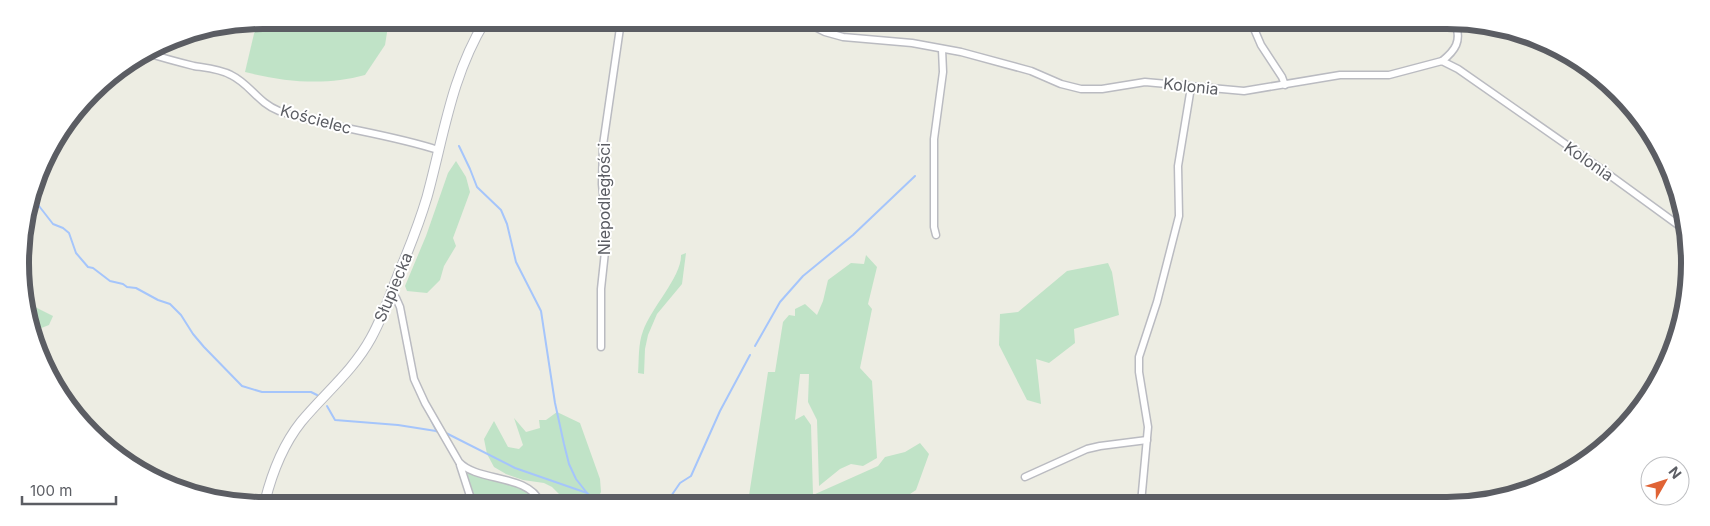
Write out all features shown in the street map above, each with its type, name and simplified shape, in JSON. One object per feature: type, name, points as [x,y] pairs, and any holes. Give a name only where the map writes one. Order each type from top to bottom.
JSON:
[{"type":"main road","name":"Słupiecka","points":[[266,497],[275,468],[288,441],[308,414],[364,350],[378,325],[421,217],[452,93],[481,29]]},
{"type":"street","name":"Niepodległości","points":[[600,347],[601,290],[607,233],[602,184],[603,145],[620,29]]},
{"type":"street","name":"Kolonia","points":[[819,29],[842,38],[912,43],[961,52],[1025,69],[1061,84],[1081,89],[1102,89],[1145,82],[1244,91],[1340,75],[1389,75],[1442,60],[1457,47],[1457,29]]},
{"type":"street","points":[[1254,29],[1267,57],[1285,84]]},
{"type":"street","points":[[936,235],[934,227],[934,139],[942,72],[942,49]]},
{"type":"street","name":"Kościelec","points":[[154,56],[170,61],[229,74],[241,81],[259,99],[278,110],[328,124],[408,140],[438,150]]},
{"type":"street","name":"Kolonia","points":[[1442,60],[1458,69],[1612,176],[1678,225]]},
{"type":"street","points":[[1142,497],[1148,427],[1139,372],[1139,357],[1157,302],[1179,216],[1178,166],[1191,87]]},
{"type":"street","points":[[390,296],[396,298],[400,307],[411,363],[419,391],[459,462],[470,497]]},
{"type":"street","points":[[1025,477],[1087,449],[1147,440]]},
{"type":"street","points":[[459,462],[472,471],[509,481],[529,490],[535,497]]},
{"type":"green space","points":[[255,29],[388,29],[385,45],[365,75],[320,82],[275,78],[245,72]]},
{"type":"green space","points":[[456,161],[466,177],[470,192],[453,238],[456,246],[444,266],[440,280],[427,293],[407,291],[405,286],[426,236],[448,173]]},
{"type":"green space","points":[[686,253],[682,284],[657,314],[648,335],[645,349],[644,374],[638,373],[639,347],[643,331],[652,312],[677,272],[681,255]]},
{"type":"green space","points":[[866,255],[877,267],[868,304],[872,309],[860,368],[872,381],[877,458],[863,466],[851,464],[840,469],[819,486],[817,420],[808,402],[809,374],[800,374],[795,420],[804,415],[811,425],[813,495],[878,466],[885,457],[905,452],[920,443],[929,454],[916,490],[907,497],[749,497],[768,372],[775,372],[783,322],[789,315],[795,316],[795,309],[805,304],[817,315],[823,301],[828,280],[851,263],[864,264]]},
{"type":"green space","points":[[1108,263],[1112,272],[1119,315],[1074,329],[1075,343],[1049,363],[1036,359],[1041,404],[1027,400],[999,345],[1000,314],[1018,312],[1067,271]]},
{"type":"green space","points":[[33,306],[53,316],[49,325],[38,329]]},
{"type":"green space","points":[[557,412],[580,423],[600,479],[601,492],[598,497],[566,497],[544,483],[523,480],[494,467],[487,454],[484,439],[494,421],[508,447],[519,449],[523,445],[514,418],[526,432],[540,428],[539,420],[546,420]]},
{"type":"green space","points":[[467,473],[505,482],[524,490],[532,497],[474,497]]},
{"type":"waterway","points":[[459,146],[477,187],[501,210],[507,224],[516,262],[541,311],[555,403],[569,464],[576,479],[587,493]]},
{"type":"waterway","points":[[755,346],[780,302],[803,276],[853,235],[915,176]]},
{"type":"waterway","points":[[37,203],[53,224],[69,233],[76,253],[88,267],[93,268],[110,281],[136,288],[170,304],[181,315],[204,347],[242,386],[262,392],[311,392],[317,395]]},
{"type":"waterway","points":[[670,497],[680,483],[691,476],[720,411],[750,355]]},
{"type":"waterway","points":[[413,383],[436,430]]},
{"type":"waterway","points":[[327,406],[335,420],[398,425],[440,433]]},
{"type":"waterway","points":[[446,433],[515,468],[587,493],[592,497]]}]
